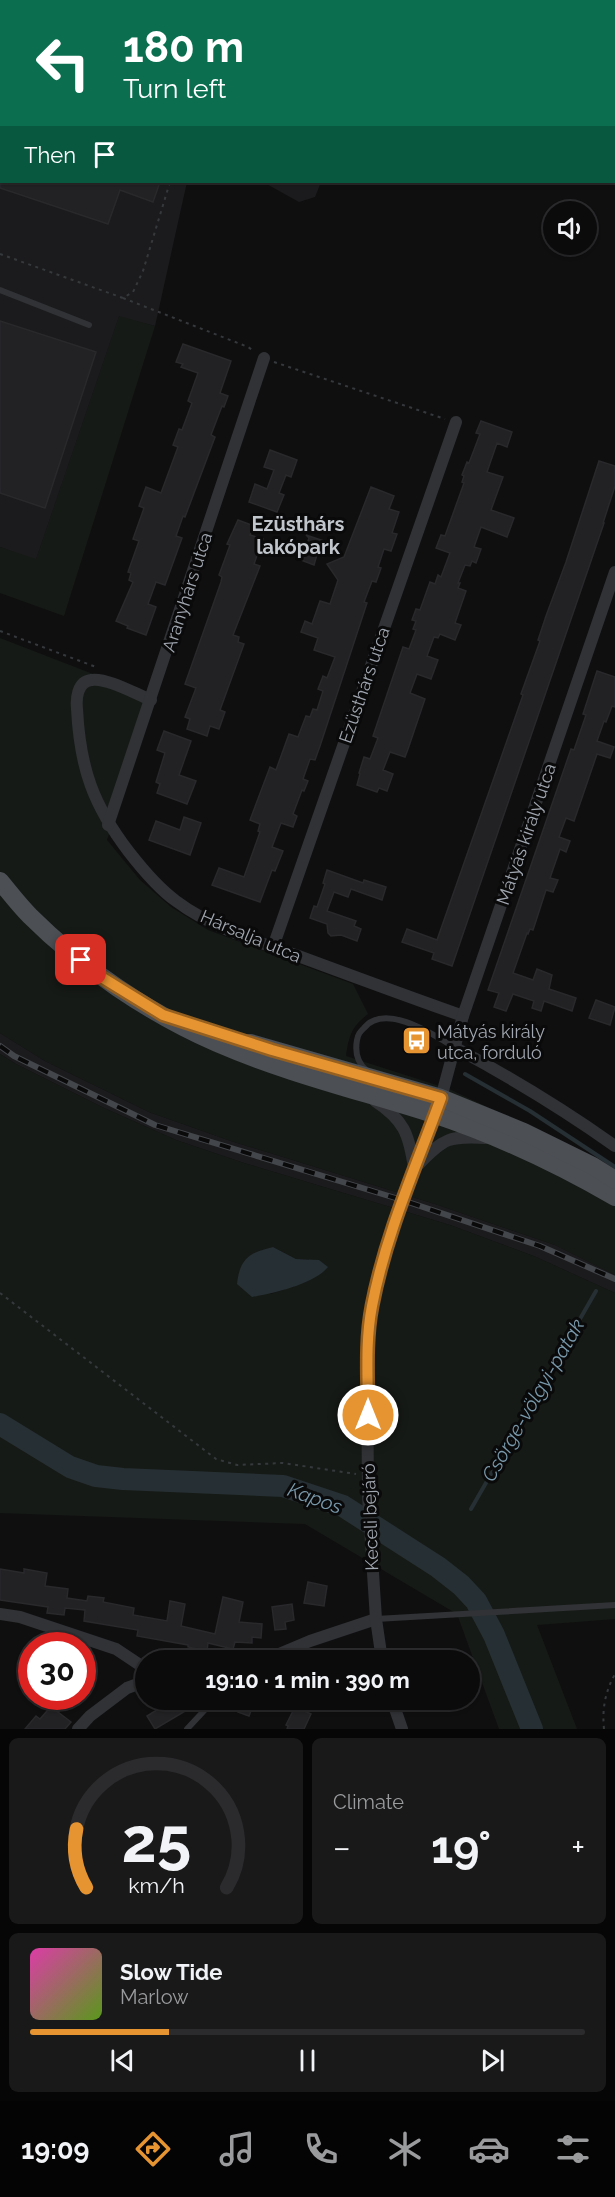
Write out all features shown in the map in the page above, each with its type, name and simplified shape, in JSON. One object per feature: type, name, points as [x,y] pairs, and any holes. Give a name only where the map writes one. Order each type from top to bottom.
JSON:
[{"type":"main road","points":[[0,881],[29,916],[98,975],[163,1015],[217,1043],[272,1064],[370,1087],[543,1141],[593,1166],[615,1180]]},
{"type":"main road","points":[[438,1107],[494,1138],[562,1169],[615,1197]]},
{"type":"street","name":"Aranyhárs utca","points":[[108,825],[264,358]]},
{"type":"street","name":"Ezüsthárs utca","points":[[273,947],[456,422]]},
{"type":"street","name":"Mátyás király utca","points":[[438,1107],[463,1016],[612,589],[615,572]]},
{"type":"street","name":"Hársalja utca","points":[[151,700],[101,680],[89,680],[81,686],[76,696],[81,749],[91,788],[108,825],[146,874],[176,901],[212,923],[463,1016]]},
{"type":"street","points":[[454,1047],[571,1115],[615,1146]]},
{"type":"street","points":[[370,1087],[404,1127],[410,1142],[414,1169]]},
{"type":"street","name":"Keceli bejáró","points":[[381,1650],[370,1544],[367,1354],[372,1308],[385,1249],[438,1107]]},
{"type":"street","points":[[414,1169],[440,1143],[455,1137],[494,1138]]},
{"type":"street","points":[[0,1614],[20,1617],[116,1649],[135,1662]]},
{"type":"street","points":[[289,1650],[376,1619]]},
{"type":"street","points":[[78,1729],[90,1716],[127,1688],[135,1685]]},
{"type":"street","points":[[395,1710],[402,1729]]},
{"type":"lane","points":[[0,290],[90,325]]},
{"type":"lane","points":[[370,1087],[356,1050],[357,1036],[367,1024],[383,1018],[406,1022],[425,1029],[454,1047]]},
{"type":"lane","points":[[376,1619],[615,1605]]},
{"type":"lane","points":[[187,1729],[205,1710]]},
{"type":"path","points":[[123,298],[133,292],[143,271],[170,183]]},
{"type":"path","points":[[0,254],[123,298],[248,347],[264,358],[456,422]]},
{"type":"path","points":[[0,631],[99,668]]},
{"type":"path","points":[[0,1293],[216,1459],[237,1465],[283,1463],[368,1476]]},
{"type":"path","points":[[604,1729],[603,1714],[607,1688],[615,1674]]},
{"type":"shaded area","points":[[0,183],[187,183],[155,326],[119,317],[36,560],[0,547]]},
{"type":"shaded area","points":[[265,183],[321,183],[315,197],[299,202]]},
{"type":"shaded area","points":[[119,316],[155,326],[64,616],[0,593],[0,547],[36,559]]},
{"type":"shaded area","points":[[0,638],[155,698],[107,840],[140,880],[171,907],[208,930],[353,984],[368,1014],[352,1032],[346,1056],[449,1089],[579,1150],[615,1173],[615,1275],[555,1245],[435,1204],[231,1141],[149,1112],[45,1061],[0,1033]]},
{"type":"shaded area","points":[[0,1033],[45,1061],[149,1112],[231,1141],[435,1204],[555,1245],[615,1275],[615,1293],[536,1257],[450,1225],[244,1163],[176,1140],[104,1108],[16,1064],[0,1054]]},
{"type":"shaded area","points":[[0,1054],[104,1108],[176,1140],[244,1163],[450,1225],[536,1257],[615,1293],[615,1619],[537,1625],[577,1729],[499,1729],[480,1677],[480,1650],[470,1650],[457,1614],[305,1524],[0,1513]],"holes":[[[273,1247],[296,1259],[309,1259],[302,1283],[271,1294],[238,1284],[241,1268],[247,1258]]]},
{"type":"shaded area","points":[[273,1247],[296,1259],[319,1260],[328,1267],[304,1283],[252,1297],[237,1284],[243,1262],[252,1254]]},
{"type":"building","points":[[0,183],[160,183],[153,202],[120,190],[108,224],[0,188]]},
{"type":"building","points":[[0,321],[96,352],[45,508],[0,493]]},
{"type":"building","points":[[183,344],[231,361],[220,393],[228,396],[211,435],[215,437],[176,536],[182,538],[165,585],[156,582],[148,604],[156,607],[146,635],[116,621],[133,582],[129,580],[131,573],[128,572],[139,541],[133,539],[144,508],[139,506],[146,487],[161,493],[178,447],[173,445],[179,429],[182,430],[192,403],[188,401],[198,373],[181,367],[183,364],[176,362]]},
{"type":"building","points":[[481,421],[512,432],[507,447],[497,443],[487,472],[503,477],[491,510],[514,518],[507,537],[481,527],[474,547],[481,549],[476,563],[472,561],[470,566],[465,565],[458,583],[460,583],[458,588],[466,591],[455,623],[461,625],[455,640],[440,634],[438,638],[434,637],[427,656],[438,660],[431,679],[417,674],[410,693],[425,699],[408,749],[405,757],[390,752],[383,770],[393,774],[387,791],[379,788],[377,792],[357,785],[359,773],[364,757],[370,759],[378,738],[373,736],[403,647],[409,649],[416,630],[413,629],[416,621],[412,620],[416,609],[420,610],[430,582],[435,584],[438,575],[441,577],[450,553],[436,548],[441,535],[445,536],[464,483],[462,475],[480,434],[476,433]]},
{"type":"building","points":[[270,450],[297,460],[291,477],[286,475],[279,493],[284,495],[277,512],[249,502],[255,484],[267,489],[274,470],[264,467]]},
{"type":"building","points":[[599,461],[615,466],[615,486],[452,966],[432,959],[434,953],[402,942],[407,929],[437,940],[523,695],[521,694],[540,641],[538,640]]},
{"type":"building","points":[[371,487],[394,496],[389,509],[399,512],[392,533],[397,534],[391,551],[384,549],[376,582],[372,581],[364,602],[367,603],[320,746],[315,760],[310,759],[303,779],[308,781],[293,814],[297,816],[293,827],[281,823],[272,847],[283,851],[275,871],[272,870],[260,902],[212,885],[219,868],[244,877],[260,832],[258,831],[260,824],[250,820],[270,767],[276,770],[289,734],[298,737],[306,716],[310,717],[313,709],[317,710],[323,691],[318,689],[323,676],[327,678],[335,657],[314,650],[318,638],[301,632],[305,621],[312,624],[320,601],[330,604],[338,580],[327,564],[344,557]]},
{"type":"building","points":[[238,520],[254,526],[250,535],[263,539],[254,564],[260,566],[233,635],[239,637],[238,642],[244,644],[220,710],[225,712],[219,729],[210,726],[207,736],[187,729],[190,719],[185,717],[196,688],[185,684],[221,582],[222,577],[219,575],[230,545],[227,544]]},
{"type":"building","points":[[306,535],[327,542],[322,556],[318,551],[314,565],[301,560],[309,538]]},
{"type":"building","points":[[597,671],[615,677],[615,707],[612,706],[606,722],[604,721],[597,741],[614,747],[610,758],[597,754],[574,821],[566,818],[559,837],[570,841],[566,852],[560,849],[550,878],[558,880],[553,892],[546,890],[533,930],[530,929],[527,933],[513,973],[533,980],[537,969],[552,975],[549,989],[576,998],[572,1011],[544,1001],[541,1011],[532,1008],[534,1001],[513,994],[506,1011],[494,1007],[499,993],[488,990],[571,749],[574,750],[586,715],[583,714]]},
{"type":"building","points":[[164,731],[191,741],[179,775],[196,781],[187,804],[157,793],[160,784],[156,782],[165,753],[157,750]]},
{"type":"building","points":[[184,817],[201,823],[190,855],[149,840],[156,821],[180,830]]},
{"type":"building","points":[[327,870],[363,883],[364,880],[386,887],[382,900],[351,889],[348,897],[334,892],[327,911],[356,921],[354,926],[361,929],[357,941],[341,935],[331,936],[328,933],[327,924],[310,918],[314,906],[317,907]]},
{"type":"building","points":[[596,1000],[615,1007],[610,1025],[589,1018]]},
{"type":"building","points":[[0,1569],[24,1573],[24,1569],[47,1573],[45,1586],[68,1589],[67,1598],[87,1601],[88,1596],[104,1598],[103,1602],[134,1608],[133,1615],[167,1621],[170,1601],[185,1604],[181,1626],[215,1634],[223,1597],[243,1602],[239,1622],[262,1624],[261,1638],[252,1637],[252,1643],[235,1642],[233,1649],[208,1643],[207,1650],[202,1650],[188,1647],[188,1645],[137,1636],[138,1630],[84,1621],[85,1610],[65,1608],[64,1615],[47,1613],[48,1607],[0,1600]]},
{"type":"building","points":[[308,1582],[327,1586],[324,1606],[304,1603]]},
{"type":"building","points":[[292,1604],[294,1620],[285,1622],[286,1629],[275,1630],[272,1607]]},
{"type":"building","points":[[48,1710],[60,1710],[58,1712],[71,1722],[65,1729],[25,1729],[36,1716],[40,1719]]},
{"type":"building","points":[[157,1710],[187,1710],[155,1729],[147,1716]]},
{"type":"building","points":[[239,1710],[251,1710],[249,1716],[238,1712]]},
{"type":"building","points":[[294,1710],[302,1710],[311,1714],[304,1729],[287,1729],[286,1725]]},
{"type":"waterway","points":[[465,1074],[530,1111],[615,1167]]},
{"type":"waterway","name":"Csörge-völgyi-patak","points":[[471,1509],[596,1291]]},
{"type":"waterway","name":"Kapos","points":[[0,1424],[70,1467],[96,1476],[283,1486],[343,1506],[438,1567],[461,1585],[476,1601],[494,1635],[532,1729]]},
{"type":"waterway","name":"Csörge-völgyi-patak","points":[[438,1567],[442,1560]]},
{"type":"railway","points":[[0,1046],[14,1056],[155,1125],[402,1200],[540,1246],[615,1279]]},
{"type":"place","name":"Mátyás király utca, forduló","points":[[416,1041]]},
{"type":"district","name":"Ezüsthárs lakópark","points":[[298,536]]},
{"type":"route","points":[[81,960],[98,975],[163,1015],[272,1050],[441,1098],[385,1249],[372,1308],[367,1354],[368,1415]]}]
